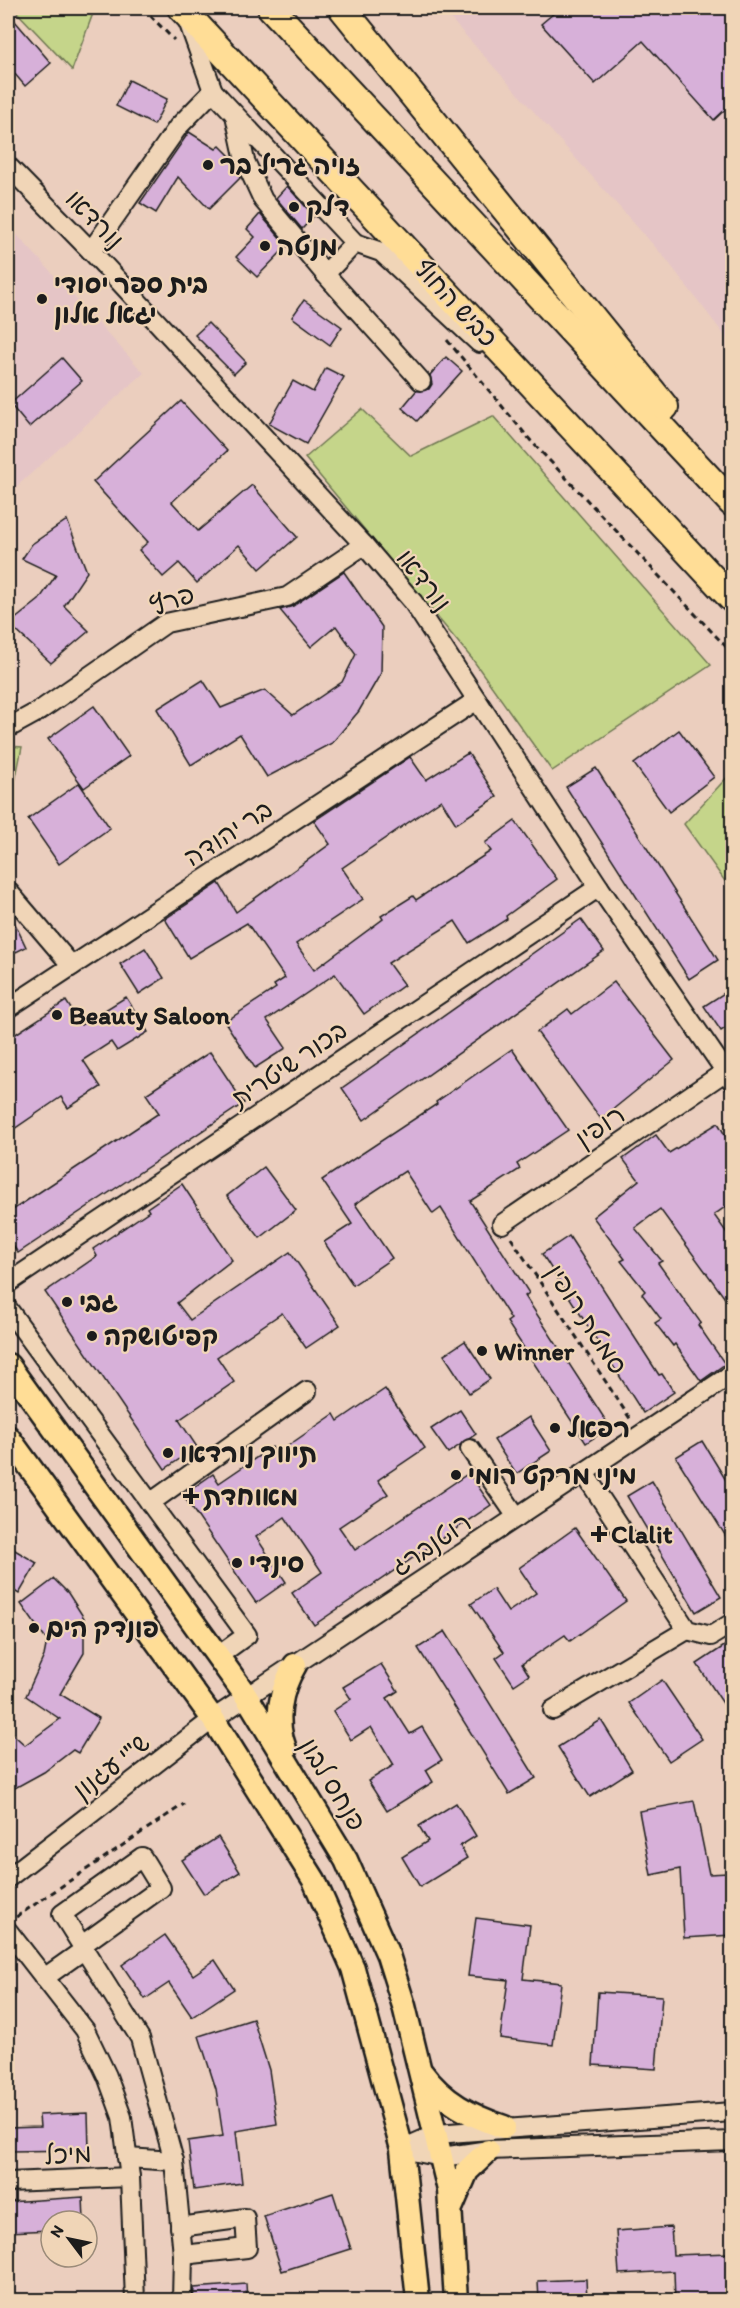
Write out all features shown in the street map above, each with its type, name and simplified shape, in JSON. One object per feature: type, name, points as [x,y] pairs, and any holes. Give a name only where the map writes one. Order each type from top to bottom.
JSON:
[{"type":"highway","points":[[271,8],[732,503]]},
{"type":"highway","points":[[342,8],[732,492]]},
{"type":"highway","name":"כביש החוף","points":[[183,10],[732,599]]},
{"type":"main road","name":"פנחס לבון","points":[[8,1365],[247,1697],[346,1860],[388,1955],[404,2006],[442,2157],[450,2210],[456,2301]]},
{"type":"main road","points":[[8,1437],[213,1719],[314,1880],[353,1968],[402,2149],[418,2301]]},
{"type":"main road","points":[[294,1665],[283,1690],[280,1720],[282,1743],[296,1778]]},
{"type":"main road","points":[[419,2070],[438,2092],[471,2116],[504,2127]]},
{"type":"main road","points":[[450,2210],[460,2182],[488,2151]]},
{"type":"street","points":[[183,10],[213,91],[234,114],[355,243],[381,252],[599,456]]},
{"type":"street","points":[[91,251],[178,127],[213,91]]},
{"type":"street","points":[[234,114],[245,161],[262,200],[421,381]]},
{"type":"street","name":"נורדאו","points":[[8,165],[364,545],[413,602],[599,886],[729,1076]]},
{"type":"street","points":[[325,274],[355,243]]},
{"type":"street","name":"פרץ","points":[[8,728],[39,711],[166,623],[287,597],[364,545]]},
{"type":"street","name":"בר יהודה","points":[[8,1008],[477,700]]},
{"type":"street","name":"בכור שיטרית","points":[[8,1283],[599,886]]},
{"type":"street","points":[[8,891],[72,966]]},
{"type":"street","name":"רופין","points":[[502,1224],[729,1076]]},
{"type":"street","points":[[8,1309],[247,1635],[218,1656]]},
{"type":"street","name":"רוטנברג","points":[[247,1697],[732,1374]]},
{"type":"street","points":[[150,1503],[307,1391]]},
{"type":"street","points":[[470,1449],[517,1517]]},
{"type":"street","points":[[584,1473],[687,1630],[711,1636],[732,1623]]},
{"type":"street","points":[[553,1710],[687,1630]]},
{"type":"street","name":"ש\"י עגנון","points":[[8,1878],[213,1719],[247,1697]]},
{"type":"street","points":[[44,1978],[83,1947],[161,1888],[142,1857],[62,1914],[83,1947],[140,2038],[174,2161],[183,2255],[182,2301]]},
{"type":"street","points":[[8,1931],[86,2030],[107,2076],[122,2117],[128,2167],[135,2301]]},
{"type":"street","points":[[402,2149],[436,2134],[504,2127],[560,2126],[732,2112]]},
{"type":"street","points":[[560,2126],[562,2148]]},
{"type":"street","points":[[402,2149],[442,2157],[488,2151],[732,2141]]},
{"type":"street","name":"מיכל","points":[[8,2182],[174,2161]]},
{"type":"street","points":[[180,2227],[245,2218],[247,2248],[183,2255]]},
{"type":"path","name":"סמטת רופין","points":[[502,1224],[641,1435]]},
{"type":"path","points":[[8,1923],[184,1804]]},
{"type":"shaded area","points":[[441,8],[732,8],[732,345],[666,259]]},
{"type":"shaded area","name":"בית ספר יסודי יגאל אלון","points":[[8,225],[144,373],[8,494]]},
{"type":"green space","points":[[13,8],[95,8],[72,70]]},
{"type":"green space","points":[[362,409],[411,456],[493,416],[711,665],[552,771],[473,660],[305,458]]},
{"type":"green space","points":[[8,746],[22,747],[8,817]]},
{"type":"green space","points":[[732,772],[732,891],[684,824]]},
{"type":"building","points":[[560,8],[732,8],[732,103],[714,120],[643,41],[595,84],[541,24]]},
{"type":"building","points":[[8,13],[51,63],[25,86],[8,66]]},
{"type":"building","points":[[129,80],[167,99],[154,125],[116,106]]},
{"type":"building","points":[[189,132],[216,149],[220,146],[233,159],[240,178],[209,209],[178,177],[156,213],[140,203]]},
{"type":"building","points":[[287,186],[314,216],[302,229],[276,198]]},
{"type":"building","points":[[260,214],[287,246],[257,277],[236,257],[255,237],[247,229]]},
{"type":"building","points":[[304,300],[342,327],[330,345],[292,317]]},
{"type":"building","points":[[208,323],[246,362],[234,374],[195,335]]},
{"type":"building","points":[[446,357],[462,371],[417,421],[402,408],[416,391],[429,389],[432,384],[430,375]]},
{"type":"building","points":[[62,358],[82,381],[29,427],[10,404]]},
{"type":"building","points":[[326,368],[344,377],[306,444],[269,424],[293,381],[313,392]]},
{"type":"building","points":[[181,401],[227,451],[172,502],[198,531],[252,485],[297,537],[260,569],[239,545],[197,583],[179,563],[163,577],[139,550],[148,542],[93,482]]},
{"type":"building","points":[[67,520],[87,572],[64,606],[89,631],[51,663],[9,624],[39,600],[56,575],[22,559],[32,544]]},
{"type":"building","points":[[344,572],[382,627],[381,673],[359,711],[332,743],[267,777],[240,734],[191,765],[157,709],[203,680],[221,708],[265,690],[293,715],[342,682],[356,654],[336,626],[311,647],[280,610],[293,606]]},
{"type":"building","points":[[94,706],[129,756],[84,788],[48,739]]},
{"type":"building","points":[[679,730],[714,777],[669,812],[634,764]]},
{"type":"building","points":[[468,753],[497,797],[456,824],[441,800],[342,868],[363,899],[296,944],[314,970],[383,919],[381,916],[413,896],[416,900],[491,851],[485,843],[515,821],[557,879],[506,916],[507,919],[469,943],[455,921],[388,963],[404,985],[364,1014],[335,974],[267,1020],[286,1048],[255,1068],[225,1022],[276,988],[274,985],[285,978],[247,923],[189,958],[165,919],[219,883],[236,912],[330,844],[314,821],[410,757],[426,780]]},
{"type":"building","points":[[596,768],[718,960],[689,979],[566,787]]},
{"type":"building","points":[[79,783],[110,828],[59,864],[28,819]]},
{"type":"building","points":[[8,909],[26,947],[8,956]]},
{"type":"building","points":[[581,919],[604,951],[364,1120],[342,1088]]},
{"type":"building","points":[[145,948],[164,978],[139,994],[120,964]]},
{"type":"building","points":[[614,982],[674,1060],[601,1119],[537,1032],[568,1009],[572,1014]]},
{"type":"building","points":[[732,988],[732,1024],[721,1031],[704,1006]]},
{"type":"building","points":[[126,997],[148,1032],[117,1051],[111,1042],[83,1060],[101,1087],[68,1108],[61,1097],[8,1133],[8,1039],[66,1001],[81,1025]]},
{"type":"building","points":[[512,1049],[568,1130],[517,1164],[520,1169],[470,1201],[529,1293],[525,1296],[610,1427],[586,1443],[507,1322],[511,1319],[441,1208],[433,1214],[405,1171],[355,1204],[392,1258],[353,1285],[324,1242],[352,1224],[322,1180],[437,1104],[436,1102]]},
{"type":"building","points":[[210,1052],[244,1103],[18,1253],[8,1238],[8,1213],[159,1113],[146,1094]]},
{"type":"building","points":[[718,1123],[732,1147],[732,1202],[714,1215],[732,1240],[732,1308],[660,1209],[635,1228],[662,1261],[658,1263],[701,1323],[698,1325],[725,1364],[701,1381],[675,1344],[673,1346],[655,1323],[661,1319],[642,1294],[645,1291],[621,1261],[625,1259],[593,1217],[639,1180],[623,1159],[656,1135],[669,1153]]},
{"type":"building","points":[[264,1167],[296,1210],[260,1238],[227,1196]]},
{"type":"building","points":[[182,1184],[232,1260],[177,1303],[190,1320],[290,1252],[340,1325],[306,1348],[282,1313],[217,1357],[234,1382],[179,1420],[197,1447],[165,1469],[45,1292],[97,1256],[93,1249],[149,1211],[147,1208]]},
{"type":"building","points":[[569,1236],[659,1375],[662,1374],[674,1392],[643,1413],[542,1254]]},
{"type":"building","points":[[465,1341],[490,1379],[469,1393],[444,1355]]},
{"type":"building","points":[[385,1389],[425,1448],[378,1480],[388,1494],[339,1527],[355,1550],[469,1473],[491,1505],[314,1625],[292,1593],[322,1572],[285,1517],[256,1537],[286,1582],[256,1603],[183,1495],[213,1474],[219,1483],[272,1447],[276,1454],[334,1414],[338,1421]]},
{"type":"building","points":[[460,1410],[476,1434],[448,1453],[431,1429]]},
{"type":"building","points":[[529,1417],[551,1451],[516,1474],[494,1440]]},
{"type":"building","points":[[702,1441],[732,1490],[732,1546],[676,1457]]},
{"type":"building","points":[[652,1481],[721,1597],[696,1612],[627,1496]]},
{"type":"building","points":[[575,1528],[626,1601],[570,1641],[565,1635],[522,1664],[529,1675],[514,1685],[496,1658],[504,1652],[471,1604],[493,1589],[508,1612],[536,1593],[519,1568]]},
{"type":"building","points":[[8,1546],[37,1563],[19,1594],[8,1587]]},
{"type":"building","points":[[54,1579],[68,1593],[84,1618],[84,1653],[60,1694],[99,1718],[78,1753],[73,1750],[44,1772],[15,1788],[8,1774],[8,1730],[25,1745],[60,1719],[26,1696],[44,1656],[47,1641],[21,1604]]},
{"type":"building","points":[[445,1631],[536,1778],[509,1794],[418,1648]]},
{"type":"building","points":[[732,1641],[732,1717],[697,1664]]},
{"type":"building","points":[[381,1664],[398,1691],[387,1698],[410,1734],[422,1727],[442,1760],[426,1770],[433,1782],[387,1811],[368,1781],[394,1765],[371,1727],[351,1740],[333,1711],[351,1699],[343,1687]]},
{"type":"building","points":[[662,1680],[702,1739],[669,1761],[629,1703]]},
{"type":"building","points":[[601,1720],[632,1770],[590,1797],[558,1747]]},
{"type":"building","points":[[694,1801],[709,1874],[728,1873],[732,1935],[684,1938],[680,1869],[651,1875],[639,1811]]},
{"type":"building","points":[[456,1803],[476,1836],[460,1846],[467,1858],[420,1887],[402,1857],[428,1841],[419,1826]]},
{"type":"building","points":[[218,1837],[240,1872],[204,1894],[182,1860]]},
{"type":"building","points":[[476,1918],[530,1925],[523,1979],[561,1983],[553,2045],[500,2038],[508,1980],[468,1976]]},
{"type":"building","points":[[165,1935],[193,1975],[215,1960],[234,1989],[192,2017],[169,1983],[145,1999],[122,1965]]},
{"type":"building","points":[[598,1992],[662,1996],[656,2069],[593,2065]]},
{"type":"building","points":[[253,2019],[269,2070],[277,2124],[236,2131],[242,2183],[194,2190],[188,2141],[223,2136],[216,2089],[199,2036]]},
{"type":"building","points":[[88,2113],[89,2150],[8,2151],[8,2128],[40,2127],[39,2115]]},
{"type":"building","points":[[333,2193],[351,2249],[282,2271],[264,2216]]},
{"type":"building","points":[[83,2197],[84,2209],[39,2209],[39,2231],[8,2232],[8,2202]]},
{"type":"building","points":[[671,2227],[673,2255],[730,2253],[731,2298],[675,2301],[674,2271],[619,2274],[616,2231]]},
{"type":"building","points":[[586,2279],[587,2301],[539,2301],[538,2281]]},
{"type":"building","points":[[246,2284],[247,2301],[193,2301],[194,2288]]},
{"type":"place","name":"זויה גריל בר","points":[[208,165]]},
{"type":"place","name":"דלק","points":[[294,207]]},
{"type":"place","name":"מנטה","points":[[265,246]]},
{"type":"place","name":"בית ספר יסודי יגאל אלון","points":[[42,299]]},
{"type":"place","name":"Beauty Saloon","points":[[57,1015]]},
{"type":"place","name":"גבי","points":[[67,1302]]},
{"type":"place","name":"קפיטושקה","points":[[92,1336]]},
{"type":"place","name":"Winner","points":[[482,1351]]},
{"type":"place","name":"רפאל","points":[[555,1428]]},
{"type":"place","name":"תיווך נורדאו","points":[[168,1453]]},
{"type":"place","name":"מיני מרקט רומי","points":[[456,1475]]},
{"type":"place","name":"מאוחדת","points":[[191,1496]]},
{"type":"place","name":"Clalit","points":[[599,1534]]},
{"type":"place","name":"סינדי","points":[[237,1563]]},
{"type":"place","name":"פונדק הים","points":[[34,1628]]}]
